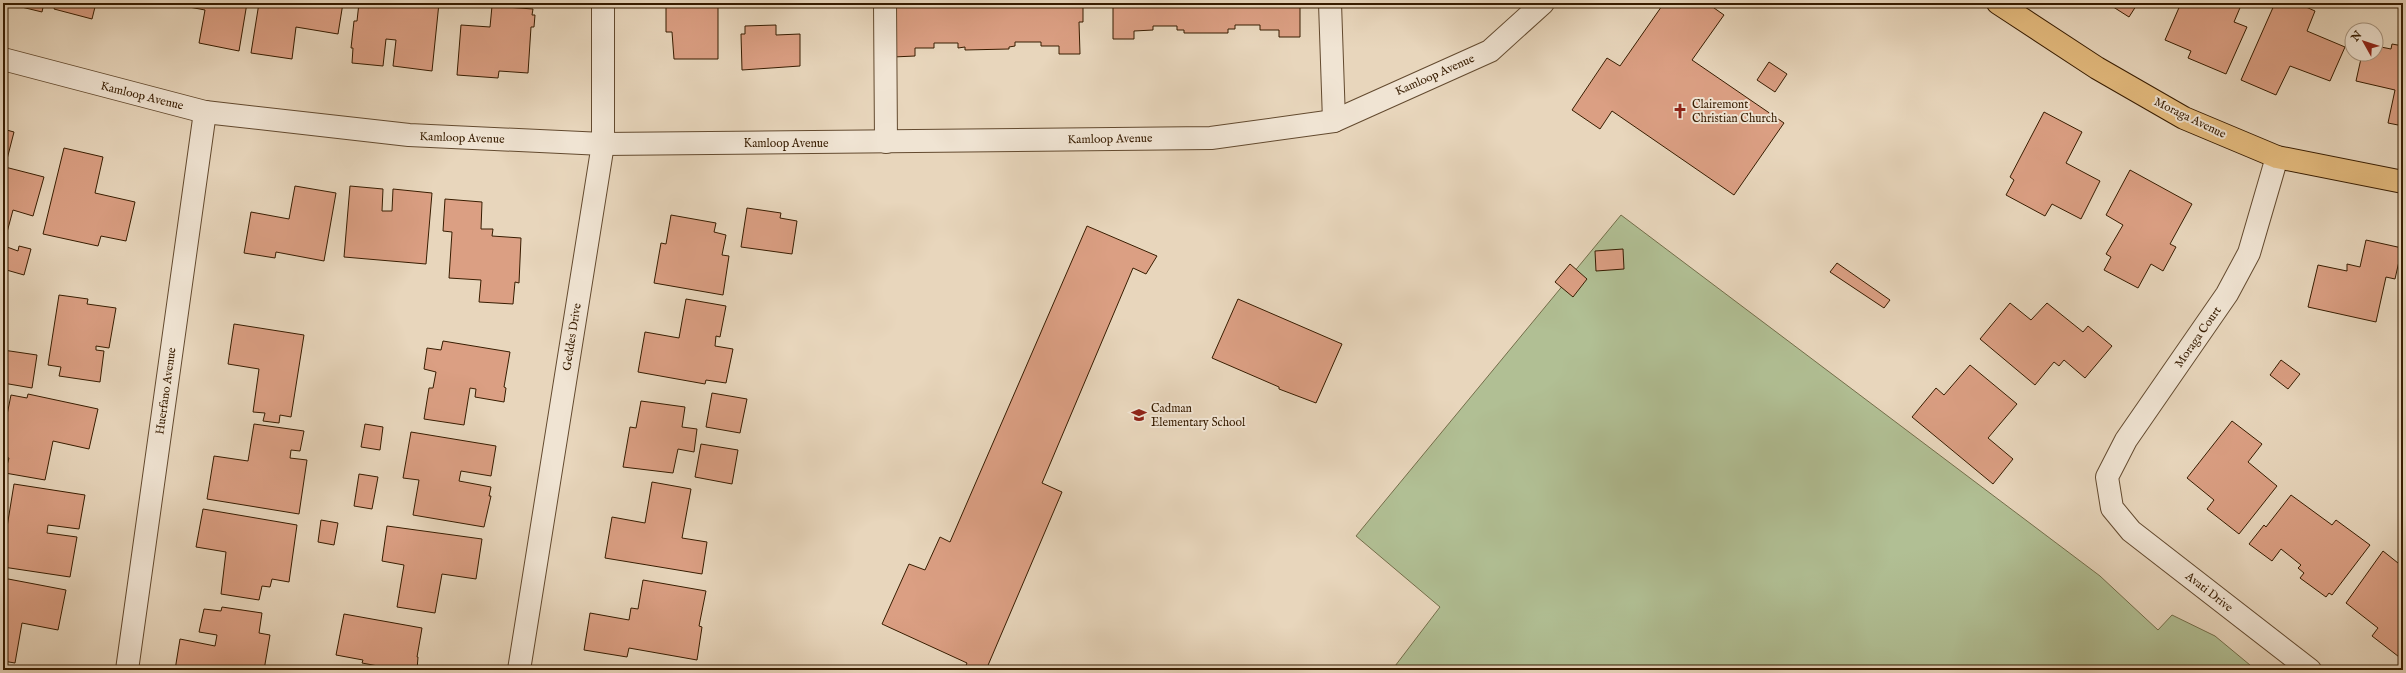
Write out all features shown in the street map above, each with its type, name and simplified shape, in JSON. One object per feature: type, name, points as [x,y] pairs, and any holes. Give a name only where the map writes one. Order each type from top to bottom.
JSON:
[{"type":"main road","name":"Moraga Avenue","points":[[1998,3],[2097,68],[2184,118],[2277,157],[2403,182]]},
{"type":"street","name":"Geddes Drive","points":[[519,670],[603,144],[603,3]]},
{"type":"street","points":[[884,3],[886,142]]},
{"type":"street","points":[[1330,3],[1334,120]]},
{"type":"street","name":"Kamloop Avenue","points":[[3,59],[205,112],[409,136],[603,144],[1211,138],[1334,120],[1490,50],[1544,3]]},
{"type":"street","name":"Huerfano Avenue","points":[[127,670],[205,112]]},
{"type":"street","name":"Moraga Court","points":[[2112,508],[2107,477],[2126,440],[2231,287],[2249,253],[2277,157]]},
{"type":"street","name":"Avati Drive","points":[[2112,508],[2131,531],[2310,670]]},
{"type":"green space","points":[[1621,215],[2100,576],[2158,630],[2172,615],[2215,636],[2256,670],[1392,670],[1440,607],[1356,536]]},
{"type":"building","points":[[5,3],[44,3],[42,12]]},
{"type":"building","points":[[56,3],[96,3],[92,19],[54,9]]},
{"type":"building","points":[[168,3],[247,3],[239,51],[199,43],[205,10]]},
{"type":"building","points":[[259,3],[343,3],[338,34],[296,27],[292,59],[251,53]]},
{"type":"building","points":[[359,3],[439,3],[432,71],[393,66],[396,40],[386,39],[383,66],[352,63],[353,48],[351,48],[354,21],[357,21]]},
{"type":"building","points":[[666,3],[718,3],[718,59],[674,59],[672,32],[666,32]]},
{"type":"building","points":[[893,3],[1083,4],[1083,22],[1079,22],[1080,54],[1059,54],[1059,46],[1041,46],[1041,42],[1015,42],[1015,46],[1009,47],[1009,49],[965,50],[965,47],[958,48],[958,43],[934,43],[934,48],[915,48],[915,56],[893,57]]},
{"type":"building","points":[[1110,3],[1303,3],[1303,5],[1300,5],[1300,37],[1279,37],[1279,30],[1260,30],[1260,25],[1235,25],[1235,29],[1228,29],[1228,33],[1184,33],[1184,30],[1177,30],[1177,26],[1153,26],[1153,30],[1134,31],[1134,39],[1113,39],[1113,7],[1110,7]]},
{"type":"building","points":[[1664,3],[1707,3],[1724,15],[1692,60],[1784,123],[1734,195],[1612,111],[1600,129],[1572,110],[1607,58],[1620,66]]},
{"type":"building","points":[[2107,3],[2138,3],[2129,17]]},
{"type":"building","points":[[2181,3],[2242,3],[2234,22],[2247,27],[2226,74],[2188,58],[2191,51],[2165,40]]},
{"type":"building","points":[[2275,3],[2297,3],[2315,11],[2307,31],[2344,47],[2330,81],[2290,66],[2276,95],[2241,80]]},
{"type":"building","points":[[492,6],[533,9],[532,15],[535,15],[534,27],[531,27],[528,73],[499,71],[498,78],[457,75],[461,25],[490,27]]},
{"type":"building","points":[[776,25],[776,35],[800,34],[800,66],[742,70],[741,34],[745,34],[745,26]]},
{"type":"building","points":[[2392,44],[2403,46],[2403,126],[2388,123],[2395,90],[2356,81],[2360,62],[2384,62],[2384,48],[2391,49]]},
{"type":"building","points":[[1769,62],[1787,74],[1775,92],[1757,80]]},
{"type":"building","points":[[2044,112],[2082,132],[2066,163],[2100,181],[2081,219],[2052,204],[2045,216],[2006,195],[2014,180],[2010,177]]},
{"type":"building","points":[[3,129],[14,132],[5,167],[44,177],[33,216],[13,210],[6,236],[3,235]]},
{"type":"building","points":[[64,148],[103,157],[95,193],[135,202],[126,241],[101,236],[98,246],[43,234]]},
{"type":"building","points":[[2130,170],[2192,204],[2170,244],[2176,247],[2163,271],[2151,264],[2138,288],[2104,270],[2111,257],[2106,254],[2123,225],[2106,215]]},
{"type":"building","points":[[295,186],[336,193],[324,261],[276,252],[275,258],[244,253],[251,212],[289,219]]},
{"type":"building","points":[[350,186],[383,189],[382,211],[392,211],[393,189],[432,193],[426,264],[344,257]]},
{"type":"building","points":[[445,199],[482,202],[481,229],[493,229],[492,236],[521,238],[519,283],[515,282],[513,304],[479,302],[481,280],[449,278],[452,232],[443,231]]},
{"type":"building","points":[[747,208],[781,213],[780,218],[797,221],[792,254],[741,247]]},
{"type":"building","points":[[671,215],[716,223],[714,232],[726,235],[722,255],[729,256],[723,295],[654,283],[661,243],[666,244]]},
{"type":"building","points":[[1087,226],[1157,256],[1146,274],[1133,268],[1042,483],[1062,492],[986,670],[964,670],[967,663],[882,624],[909,564],[925,570],[940,537],[950,542]]},
{"type":"building","points":[[2366,240],[2402,248],[2395,279],[2386,277],[2376,322],[2308,307],[2318,265],[2347,271],[2347,264],[2360,267]]},
{"type":"building","points":[[19,246],[31,249],[24,275],[3,269],[7,247],[18,251]]},
{"type":"building","points":[[1623,249],[1624,269],[1596,271],[1595,251]]},
{"type":"building","points":[[1837,263],[1890,300],[1884,308],[1830,272]]},
{"type":"building","points":[[1570,264],[1587,279],[1573,297],[1555,282]]},
{"type":"building","points":[[59,295],[88,299],[87,304],[116,308],[109,348],[96,346],[96,350],[104,351],[100,382],[59,376],[61,367],[48,365]]},
{"type":"building","points":[[686,299],[726,306],[720,337],[716,336],[715,346],[733,349],[726,383],[706,380],[705,384],[638,372],[645,332],[679,338]]},
{"type":"building","points":[[1238,299],[1342,344],[1316,403],[1279,389],[1279,387],[1212,358]]},
{"type":"building","points":[[2010,303],[2031,320],[2047,303],[2083,332],[2088,326],[2112,346],[2085,378],[2064,360],[2059,366],[2054,362],[2035,385],[1980,339]]},
{"type":"building","points":[[234,324],[304,335],[291,417],[280,415],[279,423],[263,421],[265,413],[253,412],[259,369],[228,364]]},
{"type":"building","points":[[443,341],[510,352],[504,387],[506,388],[504,402],[475,397],[476,389],[470,388],[464,425],[424,419],[429,388],[433,388],[436,372],[424,369],[427,348],[441,350]]},
{"type":"building","points":[[3,350],[37,355],[32,388],[3,383]]},
{"type":"building","points":[[2281,360],[2300,374],[2288,389],[2270,375]]},
{"type":"building","points":[[1970,365],[2017,404],[1988,438],[2013,459],[1993,484],[1912,417],[1936,388],[1944,395]]},
{"type":"building","points":[[712,393],[747,399],[740,433],[706,427]]},
{"type":"building","points":[[28,394],[98,409],[89,449],[53,441],[45,480],[5,473],[9,458],[3,457],[3,425],[5,425],[11,395],[27,398]]},
{"type":"building","points":[[641,401],[685,407],[682,427],[697,429],[694,452],[678,449],[673,473],[623,467],[630,427],[636,428]]},
{"type":"building","points":[[2232,421],[2262,444],[2248,462],[2277,486],[2239,534],[2207,509],[2214,500],[2187,478]]},
{"type":"building","points":[[254,424],[304,431],[300,451],[291,450],[290,458],[307,460],[299,514],[207,499],[214,456],[248,461]]},
{"type":"building","points":[[365,424],[383,427],[380,450],[361,447]]},
{"type":"building","points":[[411,432],[496,446],[491,476],[461,471],[459,481],[491,487],[489,496],[491,496],[484,527],[413,515],[419,480],[403,478]]},
{"type":"building","points":[[701,444],[738,450],[732,484],[695,477]]},
{"type":"building","points":[[359,474],[378,477],[372,509],[354,506]]},
{"type":"building","points":[[652,482],[691,489],[682,538],[707,542],[702,574],[605,558],[612,517],[645,523]]},
{"type":"building","points":[[14,484],[85,495],[79,529],[48,525],[47,533],[77,537],[70,577],[3,567],[3,552]]},
{"type":"building","points":[[2291,495],[2332,525],[2336,520],[2370,545],[2332,595],[2329,593],[2326,597],[2300,578],[2304,573],[2298,568],[2301,565],[2281,549],[2272,561],[2249,544],[2264,525],[2266,527]]},
{"type":"building","points":[[203,509],[297,525],[289,582],[272,579],[270,587],[262,586],[259,600],[221,594],[226,552],[196,547]]},
{"type":"building","points":[[321,520],[338,523],[334,545],[318,542]]},
{"type":"building","points":[[387,526],[482,539],[476,579],[442,574],[435,613],[397,607],[404,565],[382,561]]},
{"type":"building","points":[[2383,551],[2403,567],[2403,660],[2372,636],[2378,628],[2346,603]]},
{"type":"building","points":[[3,578],[66,590],[58,630],[22,623],[15,663],[3,661]]},
{"type":"building","points":[[643,580],[706,591],[699,626],[702,627],[697,660],[629,648],[627,657],[584,650],[590,613],[629,620],[631,608],[638,609]]},
{"type":"building","points":[[222,607],[262,613],[259,633],[270,635],[264,670],[175,670],[180,639],[215,646],[217,635],[199,632],[204,609],[221,611]]},
{"type":"building","points":[[344,614],[422,628],[417,657],[417,670],[377,670],[378,666],[362,663],[363,660],[336,655]]},
{"type":"place","name":"Clairemont Christian Church","points":[[1680,111]]},
{"type":"place","name":"Cadman Elementary School","points":[[1139,415]]}]
